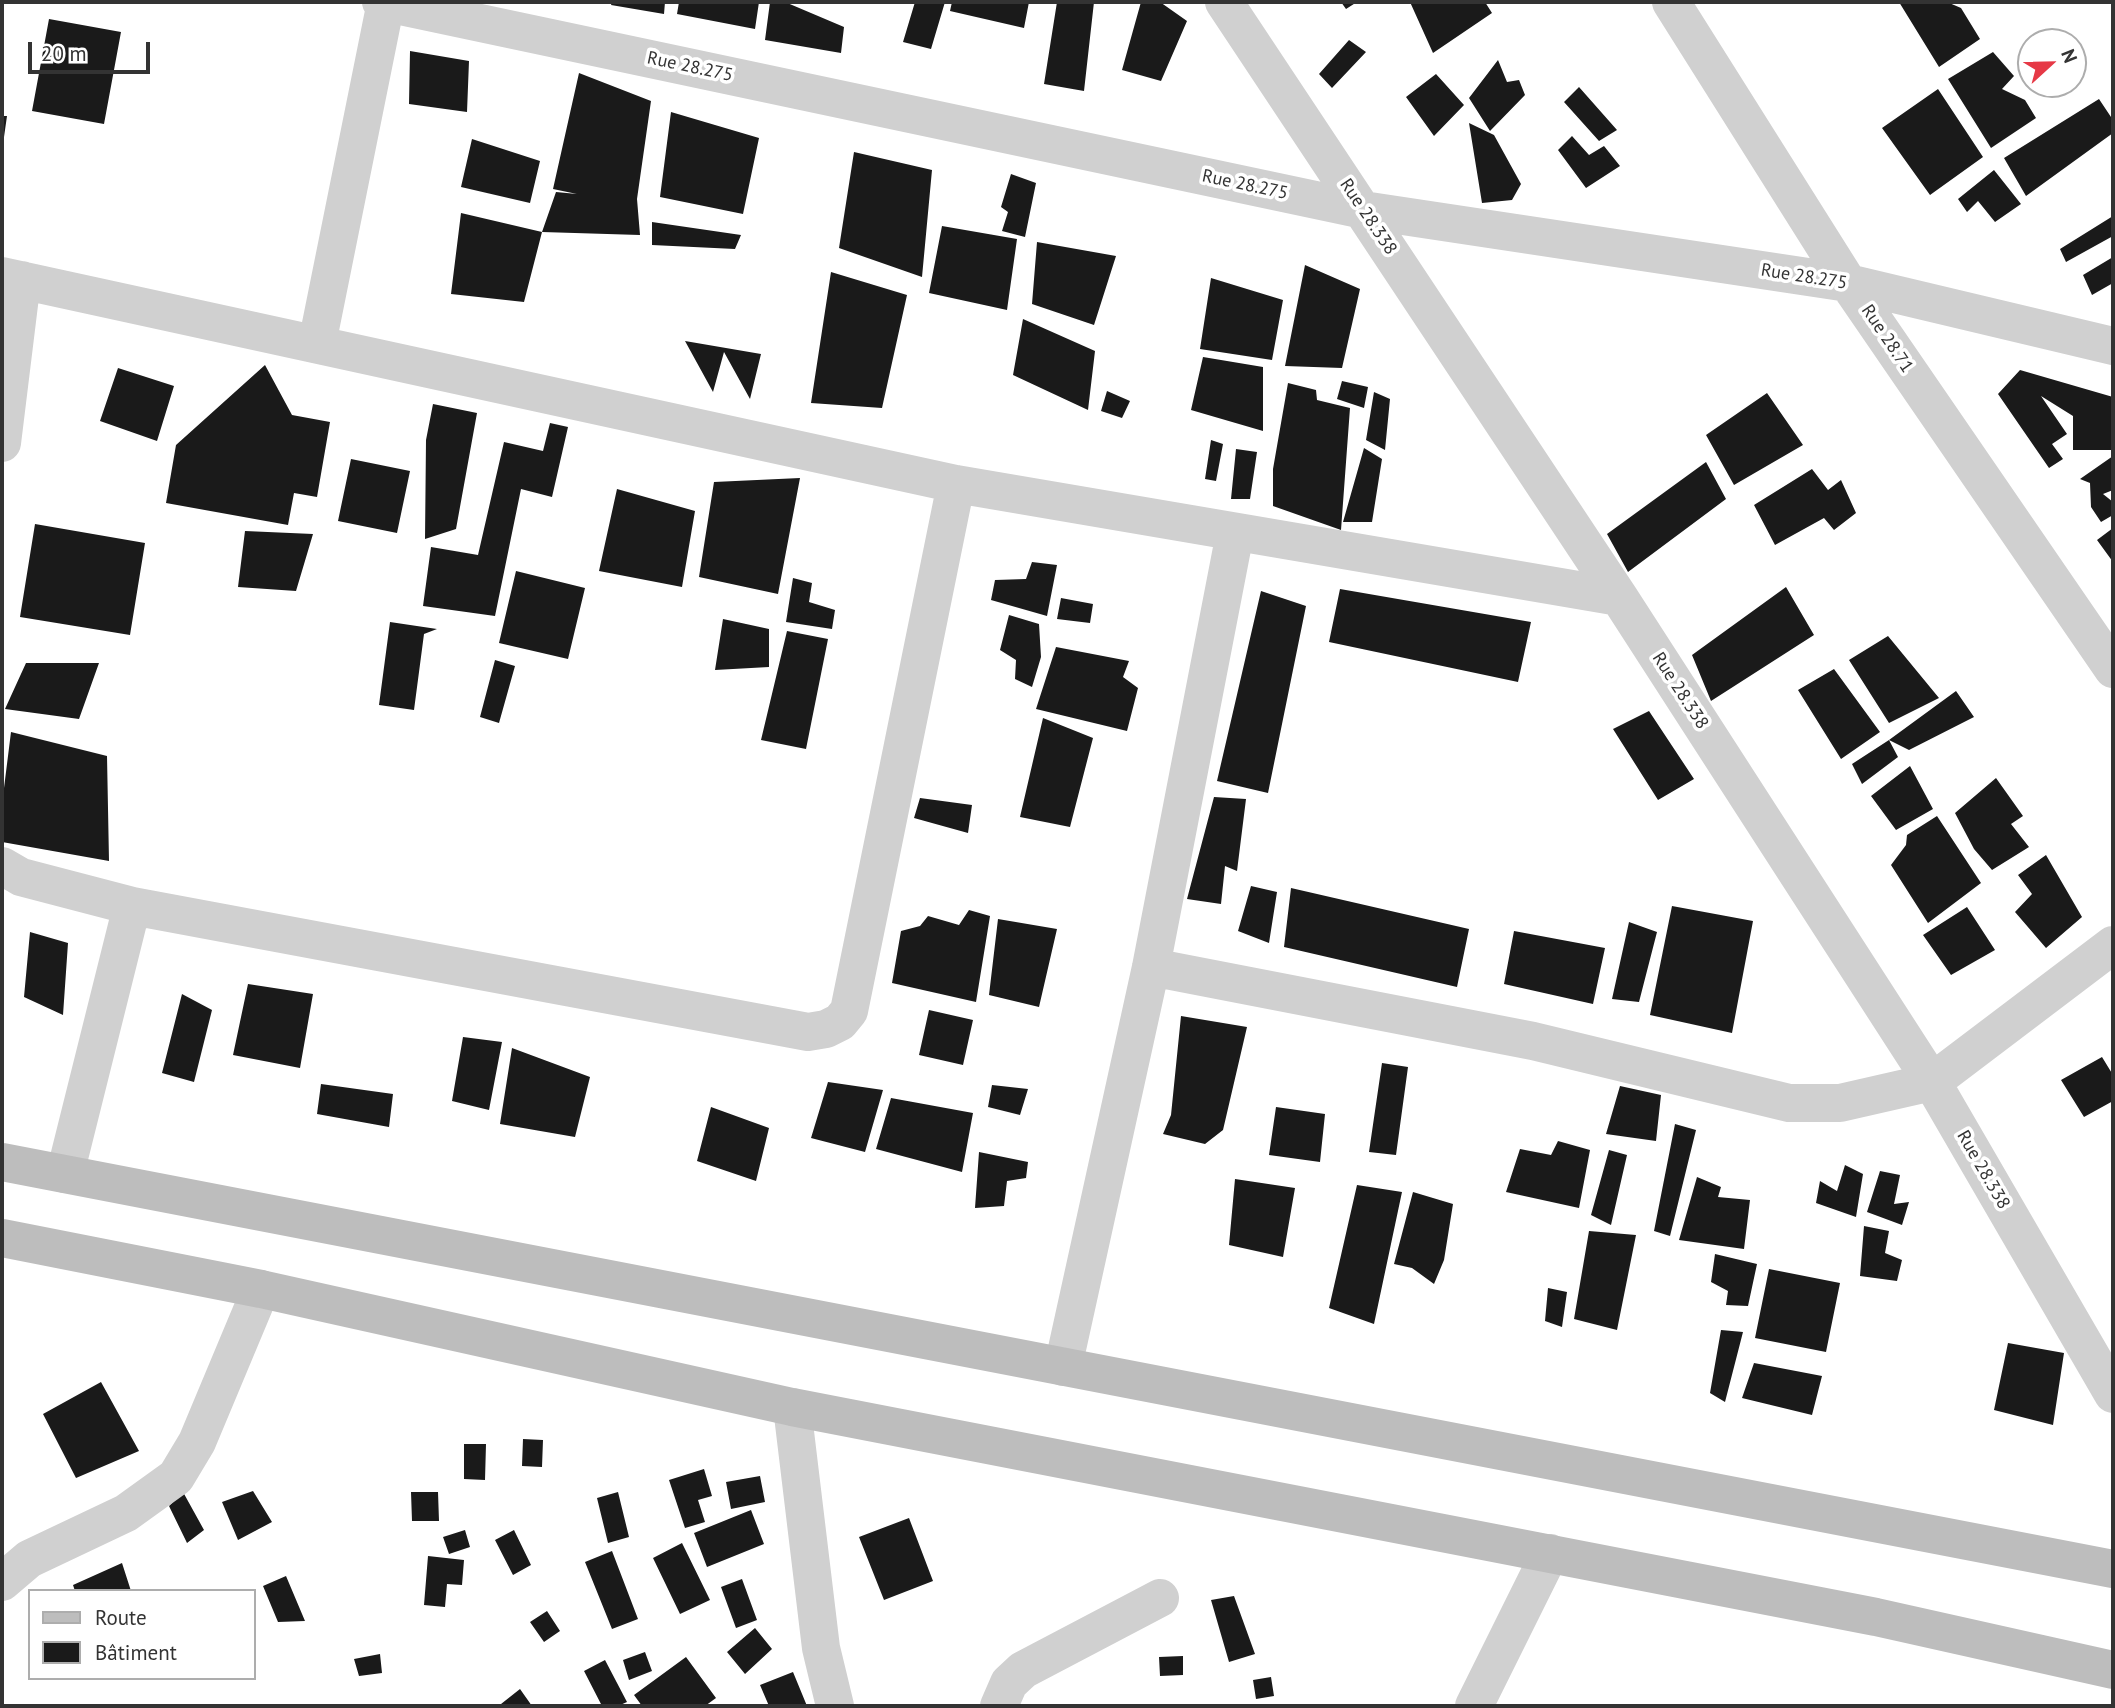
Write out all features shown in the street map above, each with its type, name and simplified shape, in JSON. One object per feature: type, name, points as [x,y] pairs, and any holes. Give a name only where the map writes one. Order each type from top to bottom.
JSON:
[{"type":"main road","points":[[2,1162],[2113,1569]]},
{"type":"main road","points":[[2,1238],[261,1289],[792,1407],[1876,1617],[2113,1670]]},
{"type":"street","name":"Rue 28.275","points":[[384,2],[1363,210],[1848,283],[2113,346]]},
{"type":"street","points":[[317,344],[384,2]]},
{"type":"street","name":"Rue 28.338","points":[[1224,2],[1619,597],[1932,1082],[2113,1394]]},
{"type":"street","name":"Rue 28.71","points":[[1671,2],[1848,283],[2113,669]]},
{"type":"street","points":[[2,443],[12,278],[956,484],[1619,597]]},
{"type":"street","points":[[2,866],[21,877],[132,906],[808,1032],[826,1030],[841,1021],[849,1011],[956,484]]},
{"type":"street","points":[[1063,1367],[1151,967],[1235,533]]},
{"type":"street","points":[[65,1174],[132,906]]},
{"type":"street","points":[[1151,967],[1533,1041],[1789,1103],[1840,1103],[1932,1082],[2113,946]]},
{"type":"street","points":[[2,1581],[29,1559],[125,1513],[176,1477],[197,1442],[261,1289]]},
{"type":"street","points":[[792,1407],[821,1648],[835,1706]]},
{"type":"street","points":[[1474,1706],[1550,1553]]},
{"type":"street","points":[[999,1706],[1009,1683],[1023,1670],[1160,1598]]},
{"type":"building","points":[[612,2],[665,2],[664,14],[611,5]]},
{"type":"building","points":[[679,2],[759,2],[755,29],[677,14]]},
{"type":"building","points":[[770,2],[785,2],[844,27],[841,53],[765,40]]},
{"type":"building","points":[[915,2],[945,2],[931,49],[903,42]]},
{"type":"building","points":[[952,2],[1029,2],[1024,28],[950,11]]},
{"type":"building","points":[[1057,2],[1094,2],[1084,91],[1044,84]]},
{"type":"building","points":[[1141,2],[1160,2],[1187,21],[1161,81],[1122,70]]},
{"type":"building","points":[[1341,2],[1357,2],[1346,9]]},
{"type":"building","points":[[1410,2],[1485,2],[1492,13],[1433,53]]},
{"type":"building","points":[[1899,2],[1947,2],[1961,8],[1980,39],[1939,67]]},
{"type":"building","points":[[49,19],[121,32],[104,124],[32,111]]},
{"type":"building","points":[[1349,40],[1366,52],[1332,88],[1319,74]]},
{"type":"building","points":[[410,51],[469,61],[467,112],[409,104]]},
{"type":"building","points":[[1993,52],[2014,76],[2002,89],[2025,100],[2036,118],[1991,148],[1948,79]]},
{"type":"building","points":[[1498,60],[1507,82],[1519,80],[1525,95],[1490,131],[1469,98]]},
{"type":"building","points":[[579,73],[651,101],[637,199],[640,235],[542,232],[556,192],[577,194],[553,189]]},
{"type":"building","points":[[1436,74],[1464,105],[1434,136],[1406,97]]},
{"type":"building","points":[[1579,87],[1617,130],[1599,141],[1564,102]]},
{"type":"building","points":[[1938,89],[1983,157],[1930,195],[1882,128]]},
{"type":"building","points":[[2099,99],[2113,120],[2113,133],[2026,196],[2004,158]]},
{"type":"building","points":[[671,112],[759,138],[743,214],[660,197]]},
{"type":"building","points":[[2,116],[7,116],[3,144],[2,144]]},
{"type":"building","points":[[1469,123],[1494,135],[1521,184],[1512,200],[1482,203]]},
{"type":"building","points":[[1572,136],[1589,155],[1604,146],[1620,166],[1586,188],[1558,150]]},
{"type":"building","points":[[472,139],[540,161],[530,203],[461,187]]},
{"type":"building","points":[[854,152],[932,170],[922,277],[839,248]]},
{"type":"building","points":[[1994,170],[2021,204],[1995,222],[1978,201],[1967,212],[1958,199]]},
{"type":"building","points":[[1011,174],[1036,183],[1025,237],[1002,231],[1008,212],[1001,207]]},
{"type":"building","points":[[461,213],[542,232],[524,302],[451,294]]},
{"type":"building","points":[[2113,216],[2113,236],[2066,262],[2060,249]]},
{"type":"building","points":[[652,222],[741,235],[735,249],[652,245]]},
{"type":"building","points":[[942,226],[1017,239],[1007,310],[929,293]]},
{"type":"building","points":[[1037,242],[1116,256],[1094,325],[1032,304]]},
{"type":"building","points":[[2113,257],[2113,283],[2092,295],[2083,275]]},
{"type":"building","points":[[1305,265],[1360,289],[1342,368],[1285,366]]},
{"type":"building","points":[[831,272],[907,295],[882,408],[811,403]]},
{"type":"building","points":[[1211,278],[1283,300],[1272,360],[1200,349]]},
{"type":"building","points":[[1023,319],[1095,351],[1088,410],[1013,375]]},
{"type":"building","points":[[685,341],[761,354],[750,399],[724,352],[713,392]]},
{"type":"building","points":[[1203,357],[1263,367],[1263,431],[1191,410]]},
{"type":"building","points":[[265,365],[292,415],[330,422],[317,497],[294,493],[288,525],[166,503],[176,445]]},
{"type":"building","points":[[118,368],[174,386],[157,441],[100,421]]},
{"type":"building","points":[[2020,370],[2113,397],[2112,450],[2073,450],[2073,416],[2041,396],[2067,434],[2052,444],[2063,459],[2049,468],[1998,394]]},
{"type":"building","points":[[1342,381],[1368,387],[1364,408],[1337,399]]},
{"type":"building","points":[[1288,383],[1316,390],[1317,400],[1350,408],[1341,530],[1273,506],[1273,469]]},
{"type":"building","points":[[1107,391],[1130,401],[1122,418],[1101,411]]},
{"type":"building","points":[[1374,392],[1390,399],[1385,450],[1366,440]]},
{"type":"building","points":[[1767,393],[1803,445],[1734,485],[1706,435]]},
{"type":"building","points":[[433,404],[477,413],[456,529],[425,539],[426,440]]},
{"type":"building","points":[[550,423],[568,427],[552,497],[521,489],[495,616],[423,606],[431,547],[478,555],[504,442],[543,451]]},
{"type":"building","points":[[1211,440],[1223,444],[1216,481],[1205,479]]},
{"type":"building","points":[[1364,448],[1382,459],[1372,522],[1343,522]]},
{"type":"building","points":[[1236,449],[1257,452],[1250,499],[1231,499]]},
{"type":"building","points":[[2113,456],[2113,490],[2103,494],[2113,502],[2113,515],[2101,522],[2091,507],[2090,483],[2080,479]]},
{"type":"building","points":[[351,459],[410,471],[397,533],[338,521]]},
{"type":"building","points":[[1706,462],[1726,499],[1628,572],[1607,534]]},
{"type":"building","points":[[1812,469],[1828,490],[1841,480],[1856,513],[1834,530],[1824,518],[1775,545],[1754,505]]},
{"type":"building","points":[[800,478],[778,594],[699,577],[714,482]]},
{"type":"building","points":[[617,489],[695,511],[682,587],[599,571]]},
{"type":"building","points":[[35,524],[145,543],[130,635],[20,617]]},
{"type":"building","points":[[2113,528],[2113,562],[2097,540]]},
{"type":"building","points":[[245,531],[313,534],[296,591],[238,587]]},
{"type":"building","points":[[1032,562],[1057,565],[1047,616],[991,600],[995,580],[1026,579]]},
{"type":"building","points":[[516,571],[585,588],[568,659],[499,643]]},
{"type":"building","points":[[793,578],[812,583],[809,602],[835,610],[832,629],[786,622]]},
{"type":"building","points":[[1786,587],[1814,635],[1711,701],[1692,655]]},
{"type":"building","points":[[1340,589],[1531,622],[1518,682],[1329,642]]},
{"type":"building","points":[[1261,591],[1306,606],[1268,793],[1217,781]]},
{"type":"building","points":[[1061,598],[1093,604],[1090,623],[1057,619]]},
{"type":"building","points":[[1009,615],[1039,624],[1041,657],[1032,687],[1015,679],[1016,660],[1000,650]]},
{"type":"building","points":[[723,619],[769,629],[769,667],[715,670]]},
{"type":"building","points":[[390,622],[437,629],[424,634],[414,710],[379,705]]},
{"type":"building","points":[[787,631],[828,639],[806,749],[761,740]]},
{"type":"building","points":[[1888,636],[1939,698],[1889,723],[1849,660]]},
{"type":"building","points":[[1056,647],[1129,661],[1123,677],[1138,688],[1127,731],[1036,709]]},
{"type":"building","points":[[495,660],[515,666],[499,723],[480,717]]},
{"type":"building","points":[[26,663],[99,663],[79,719],[5,709]]},
{"type":"building","points":[[1834,669],[1880,732],[1841,759],[1798,690]]},
{"type":"building","points":[[1956,691],[1974,717],[1909,750],[1889,740]]},
{"type":"building","points":[[1649,711],[1694,779],[1658,800],[1613,729]]},
{"type":"building","points":[[1043,718],[1093,738],[1070,827],[1020,817]]},
{"type":"building","points":[[11,732],[107,756],[109,861],[2,842],[2,804]]},
{"type":"building","points":[[1889,740],[1898,757],[1862,784],[1852,764]]},
{"type":"building","points":[[1910,766],[1933,809],[1896,830],[1871,796]]},
{"type":"building","points":[[1996,778],[2023,816],[2011,824],[2029,847],[1992,870],[1974,849],[1955,813]]},
{"type":"building","points":[[1214,797],[1246,799],[1237,871],[1225,866],[1221,904],[1187,899]]},
{"type":"building","points":[[920,798],[972,805],[968,833],[914,818]]},
{"type":"building","points":[[1937,816],[1981,883],[1928,923],[1891,865],[1906,845],[1907,835]]},
{"type":"building","points":[[2046,855],[2082,917],[2046,948],[2015,912],[2032,894],[2018,875]]},
{"type":"building","points":[[1251,886],[1277,892],[1269,943],[1238,931]]},
{"type":"building","points":[[1291,888],[1469,929],[1457,987],[1284,947]]},
{"type":"building","points":[[1672,906],[1753,921],[1732,1033],[1650,1015]]},
{"type":"building","points":[[1967,907],[1995,950],[1951,975],[1923,935]]},
{"type":"building","points":[[969,910],[990,916],[976,1002],[892,983],[901,931],[920,926],[928,916],[959,925]]},
{"type":"building","points":[[998,919],[1057,929],[1039,1007],[989,995]]},
{"type":"building","points":[[1629,922],[1657,932],[1639,1002],[1612,999]]},
{"type":"building","points":[[1514,931],[1605,948],[1593,1004],[1504,984]]},
{"type":"building","points":[[30,932],[68,943],[63,1015],[24,997]]},
{"type":"building","points":[[248,984],[313,994],[300,1068],[233,1055]]},
{"type":"building","points":[[182,994],[212,1010],[194,1082],[162,1073]]},
{"type":"building","points":[[929,1010],[973,1020],[963,1065],[919,1055]]},
{"type":"building","points":[[1181,1016],[1247,1027],[1223,1130],[1205,1144],[1163,1134],[1171,1115]]},
{"type":"building","points":[[463,1037],[502,1042],[489,1110],[452,1101]]},
{"type":"building","points":[[512,1048],[590,1077],[575,1137],[500,1124]]},
{"type":"building","points":[[2102,1057],[2113,1075],[2113,1101],[2084,1117],[2061,1080]]},
{"type":"building","points":[[1382,1063],[1408,1067],[1396,1155],[1369,1152]]},
{"type":"building","points":[[828,1082],[883,1090],[865,1152],[811,1138]]},
{"type":"building","points":[[321,1084],[393,1094],[389,1127],[317,1114]]},
{"type":"building","points":[[992,1085],[1028,1089],[1020,1115],[988,1107]]},
{"type":"building","points":[[1620,1086],[1661,1095],[1656,1141],[1606,1134]]},
{"type":"building","points":[[891,1098],[973,1113],[962,1172],[876,1149]]},
{"type":"building","points":[[711,1107],[769,1128],[756,1181],[697,1161]]},
{"type":"building","points":[[1276,1107],[1325,1114],[1320,1162],[1269,1155]]},
{"type":"building","points":[[1675,1124],[1696,1130],[1670,1236],[1654,1231]]},
{"type":"building","points":[[1558,1141],[1590,1150],[1579,1208],[1506,1192],[1520,1149],[1551,1155]]},
{"type":"building","points":[[1609,1150],[1627,1155],[1611,1225],[1591,1215]]},
{"type":"building","points":[[979,1152],[1028,1162],[1026,1178],[1007,1181],[1004,1206],[975,1208]]},
{"type":"building","points":[[1845,1165],[1863,1174],[1856,1217],[1816,1203],[1820,1181],[1837,1191]]},
{"type":"building","points":[[1880,1171],[1900,1175],[1894,1204],[1909,1202],[1902,1225],[1867,1212]]},
{"type":"building","points":[[1697,1177],[1721,1187],[1718,1197],[1750,1200],[1744,1249],[1679,1240]]},
{"type":"building","points":[[1235,1179],[1295,1188],[1283,1257],[1229,1245]]},
{"type":"building","points":[[1357,1185],[1402,1192],[1374,1324],[1329,1308]]},
{"type":"building","points":[[1413,1192],[1453,1204],[1444,1260],[1434,1284],[1412,1268],[1394,1264]]},
{"type":"building","points":[[1864,1226],[1889,1231],[1885,1253],[1902,1260],[1897,1281],[1860,1276]]},
{"type":"building","points":[[1589,1231],[1636,1235],[1617,1330],[1574,1319]]},
{"type":"building","points":[[1715,1254],[1757,1264],[1748,1306],[1726,1305],[1728,1291],[1711,1282]]},
{"type":"building","points":[[1769,1269],[1840,1283],[1826,1352],[1755,1338]]},
{"type":"building","points":[[1548,1288],[1567,1292],[1562,1327],[1545,1321]]},
{"type":"building","points":[[1721,1330],[1743,1332],[1725,1402],[1710,1393]]},
{"type":"building","points":[[2008,1343],[2064,1353],[2053,1425],[1994,1410]]},
{"type":"building","points":[[1754,1363],[1822,1376],[1812,1415],[1742,1398]]},
{"type":"building","points":[[101,1382],[139,1451],[76,1478],[43,1414]]},
{"type":"building","points":[[523,1439],[543,1440],[542,1467],[522,1466]]},
{"type":"building","points":[[464,1444],[486,1444],[485,1480],[464,1479]]},
{"type":"building","points":[[704,1469],[712,1496],[698,1500],[705,1522],[685,1528],[669,1480]]},
{"type":"building","points":[[760,1476],[765,1502],[731,1509],[726,1482]]},
{"type":"building","points":[[253,1491],[272,1522],[238,1540],[222,1502]]},
{"type":"building","points":[[183,1492],[204,1530],[187,1543],[169,1506]]},
{"type":"building","points":[[411,1492],[438,1492],[439,1521],[412,1521]]},
{"type":"building","points":[[618,1492],[629,1537],[608,1543],[597,1498]]},
{"type":"building","points":[[751,1510],[764,1544],[707,1567],[694,1533]]},
{"type":"building","points":[[909,1518],[933,1581],[884,1600],[859,1537]]},
{"type":"building","points":[[465,1530],[470,1547],[449,1554],[443,1537]]},
{"type":"building","points":[[514,1530],[531,1565],[513,1575],[495,1540]]},
{"type":"building","points":[[682,1543],[710,1600],[680,1614],[653,1558]]},
{"type":"building","points":[[612,1551],[638,1619],[612,1629],[585,1562]]},
{"type":"building","points":[[428,1556],[464,1560],[462,1585],[447,1584],[445,1607],[424,1605]]},
{"type":"building","points":[[122,1563],[130,1589],[74,1589],[73,1585]]},
{"type":"building","points":[[286,1576],[305,1621],[278,1622],[263,1586]]},
{"type":"building","points":[[742,1579],[757,1620],[736,1628],[721,1587]]},
{"type":"building","points":[[1234,1596],[1255,1654],[1229,1662],[1211,1600]]},
{"type":"building","points":[[547,1611],[560,1631],[544,1642],[530,1622]]},
{"type":"building","points":[[755,1628],[772,1649],[745,1674],[727,1652]]},
{"type":"building","points":[[645,1652],[652,1671],[629,1680],[623,1660]]},
{"type":"building","points":[[380,1654],[382,1673],[359,1676],[354,1659]]},
{"type":"building","points":[[1183,1656],[1183,1675],[1160,1676],[1159,1657]]},
{"type":"building","points":[[686,1657],[716,1698],[705,1706],[642,1706],[634,1695]]},
{"type":"building","points":[[605,1660],[627,1702],[618,1706],[602,1706],[584,1671]]},
{"type":"building","points":[[793,1672],[807,1706],[769,1706],[760,1685]]},
{"type":"building","points":[[1271,1677],[1274,1696],[1256,1699],[1253,1680]]},
{"type":"building","points":[[520,1689],[532,1706],[501,1704]]}]
